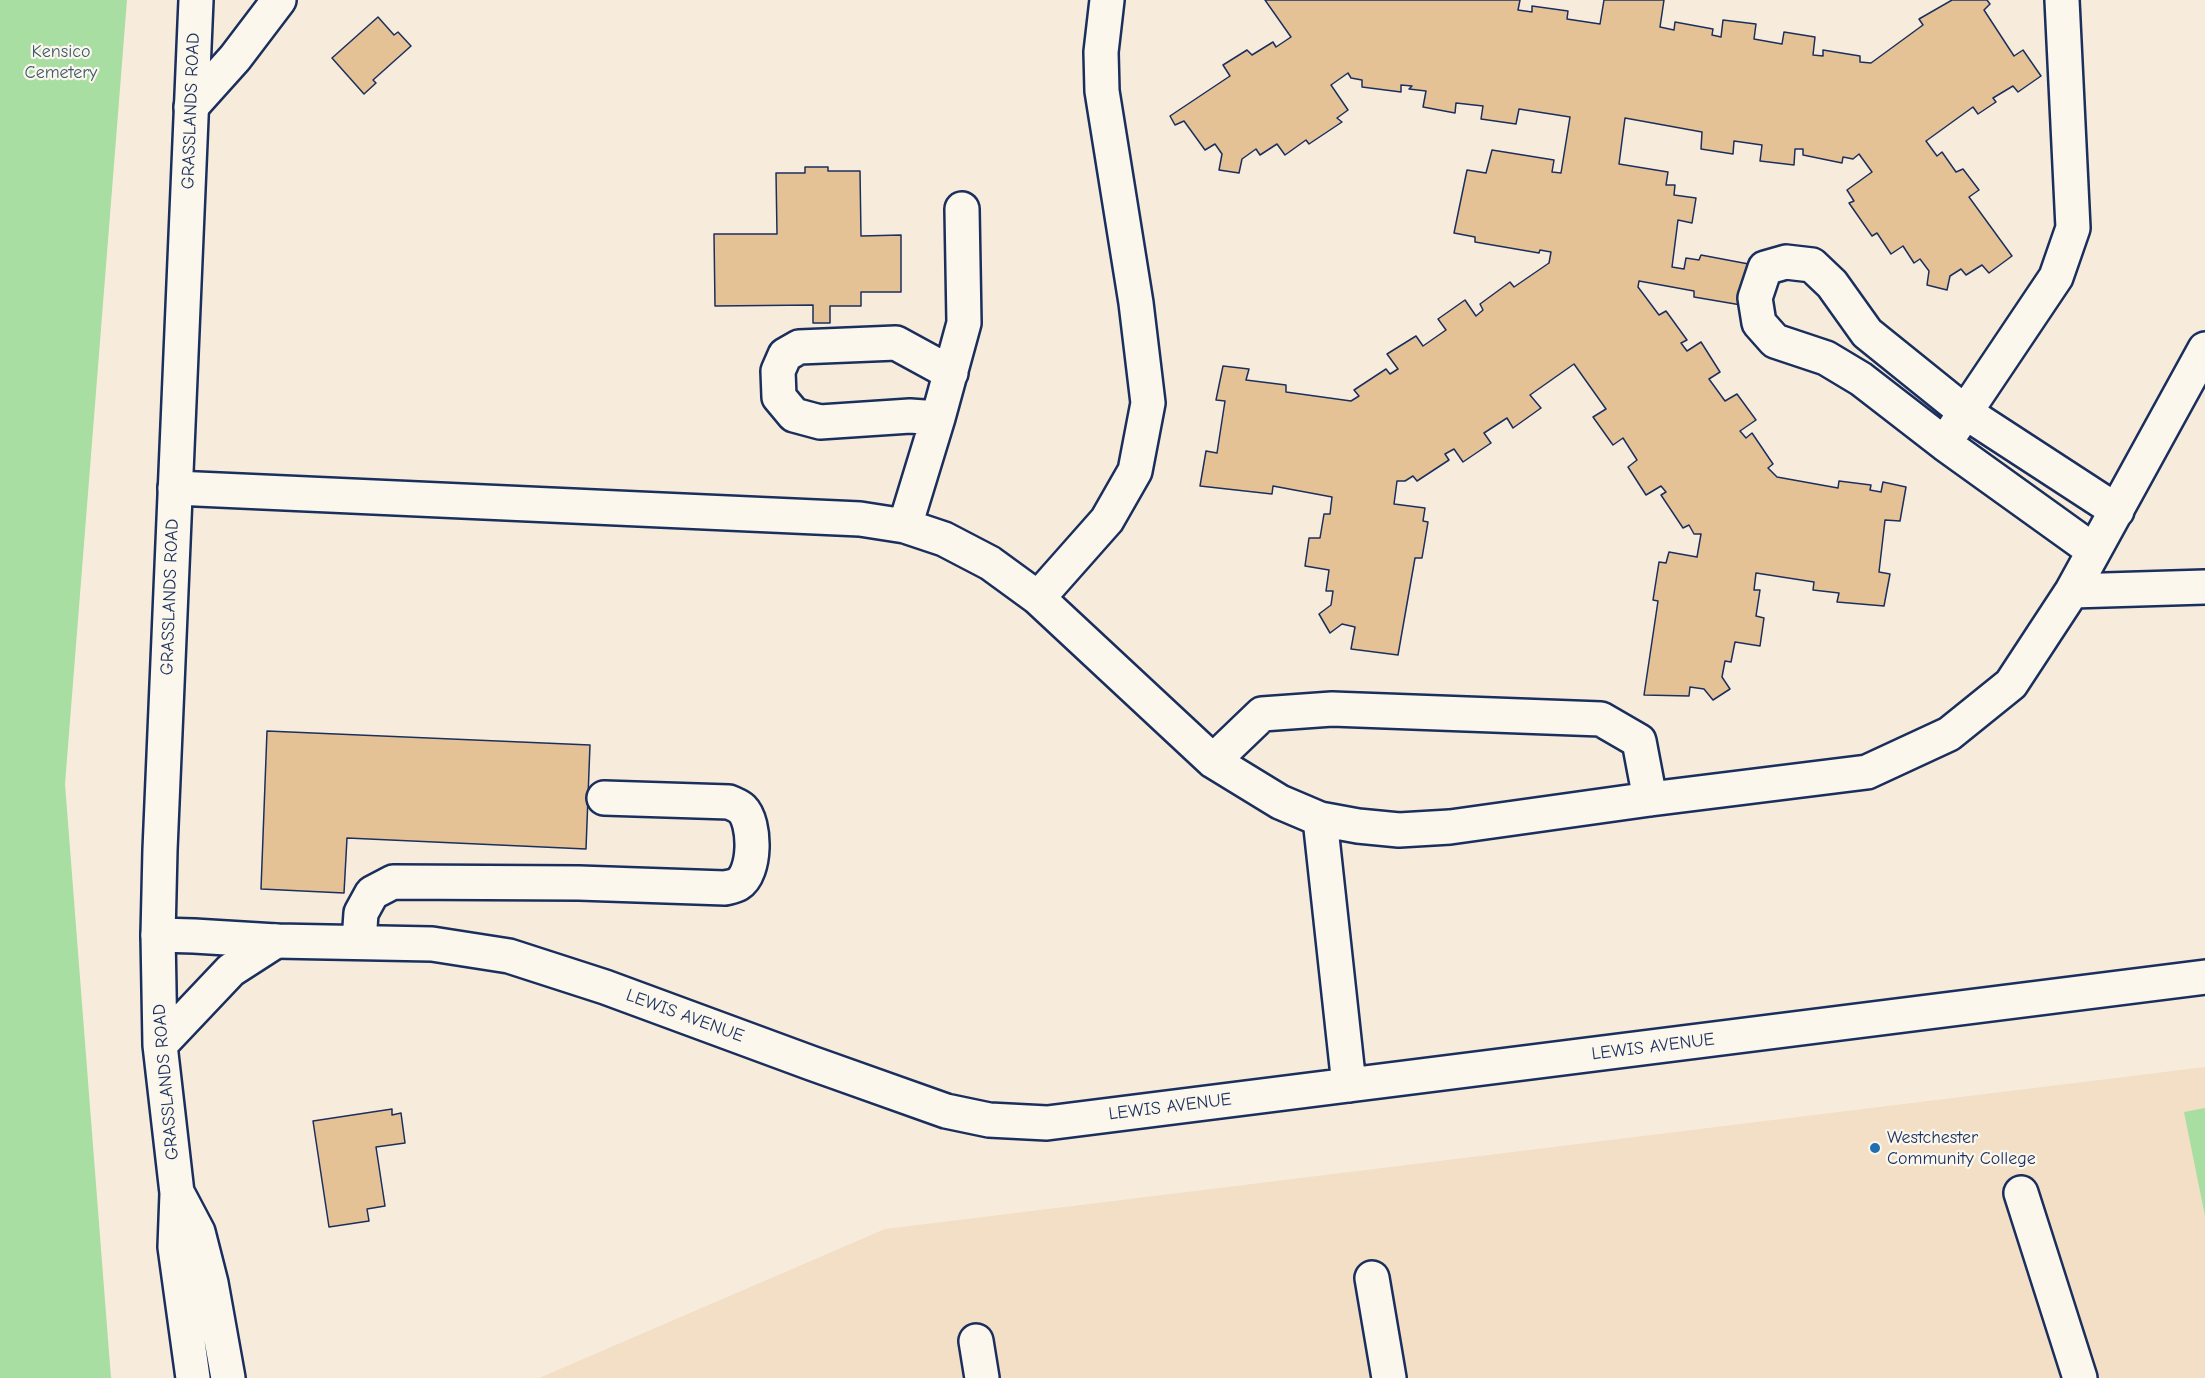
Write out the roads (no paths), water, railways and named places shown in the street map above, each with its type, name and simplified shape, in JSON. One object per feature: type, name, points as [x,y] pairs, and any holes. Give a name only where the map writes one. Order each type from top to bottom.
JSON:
[{"type":"street","name":"GRASSLANDS ROAD","points":[[193,1378],[175,1247],[177,1193],[160,1045],[158,935],[196,0]]},
{"type":"street","points":[[191,107],[235,58],[279,0]]},
{"type":"street","points":[[1038,598],[1074,559],[1113,510],[1135,471],[1148,403],[1136,303],[1102,91],[1101,52],[1107,0]]},
{"type":"street","points":[[1945,444],[2056,277],[2073,228],[2062,0]]},
{"type":"street","points":[[905,526],[964,323],[962,209]]},
{"type":"street","points":[[2094,551],[1945,444],[1861,379],[1826,358],[1775,341],[1759,323],[1755,298],[1765,268],[1786,262],[1812,265],[1832,284],[1868,333],[1965,412],[2117,511]]},
{"type":"street","points":[[938,418],[910,416],[820,422],[794,415],[779,397],[778,371],[785,355],[799,346],[896,344],[951,373]]},
{"type":"street","points":[[175,488],[860,519],[905,526],[944,539],[990,563],[1038,598],[1213,761],[1280,802],[1320,819],[1358,826],[1399,830],[1450,827],[1867,772],[1949,734],[2011,684],[2072,591],[2205,349]]},
{"type":"street","points":[[2072,591],[2205,587]]},
{"type":"street","points":[[1213,761],[1262,714],[1332,709],[1600,719],[1639,741],[1650,799]]},
{"type":"street","points":[[359,942],[361,913],[372,893],[393,882],[579,883],[725,888],[738,884],[749,872],[752,852],[750,823],[742,809],[729,802],[604,798]]},
{"type":"street","points":[[1320,819],[1349,1085]]},
{"type":"street","name":"LEWIS AVENUE","points":[[158,935],[276,941],[432,944],[509,956],[605,987],[946,1111],[988,1120],[1047,1123],[2205,977]]},
{"type":"street","points":[[160,1045],[231,970],[276,941]]},
{"type":"street","points":[[2021,1192],[2080,1378]]},
{"type":"street","name":"GRASSLANDS ROAD","points":[[177,1193],[198,1232],[211,1283],[228,1378]]},
{"type":"street","points":[[1372,1278],[1389,1378]]},
{"type":"street","points":[[975,1341],[982,1378]]},
{"type":"place","name":"Westchester Community College","points":[[1875,1148]]},
{"type":"park label","name":"Kensico Cemetery","points":[[61,62]]}]
